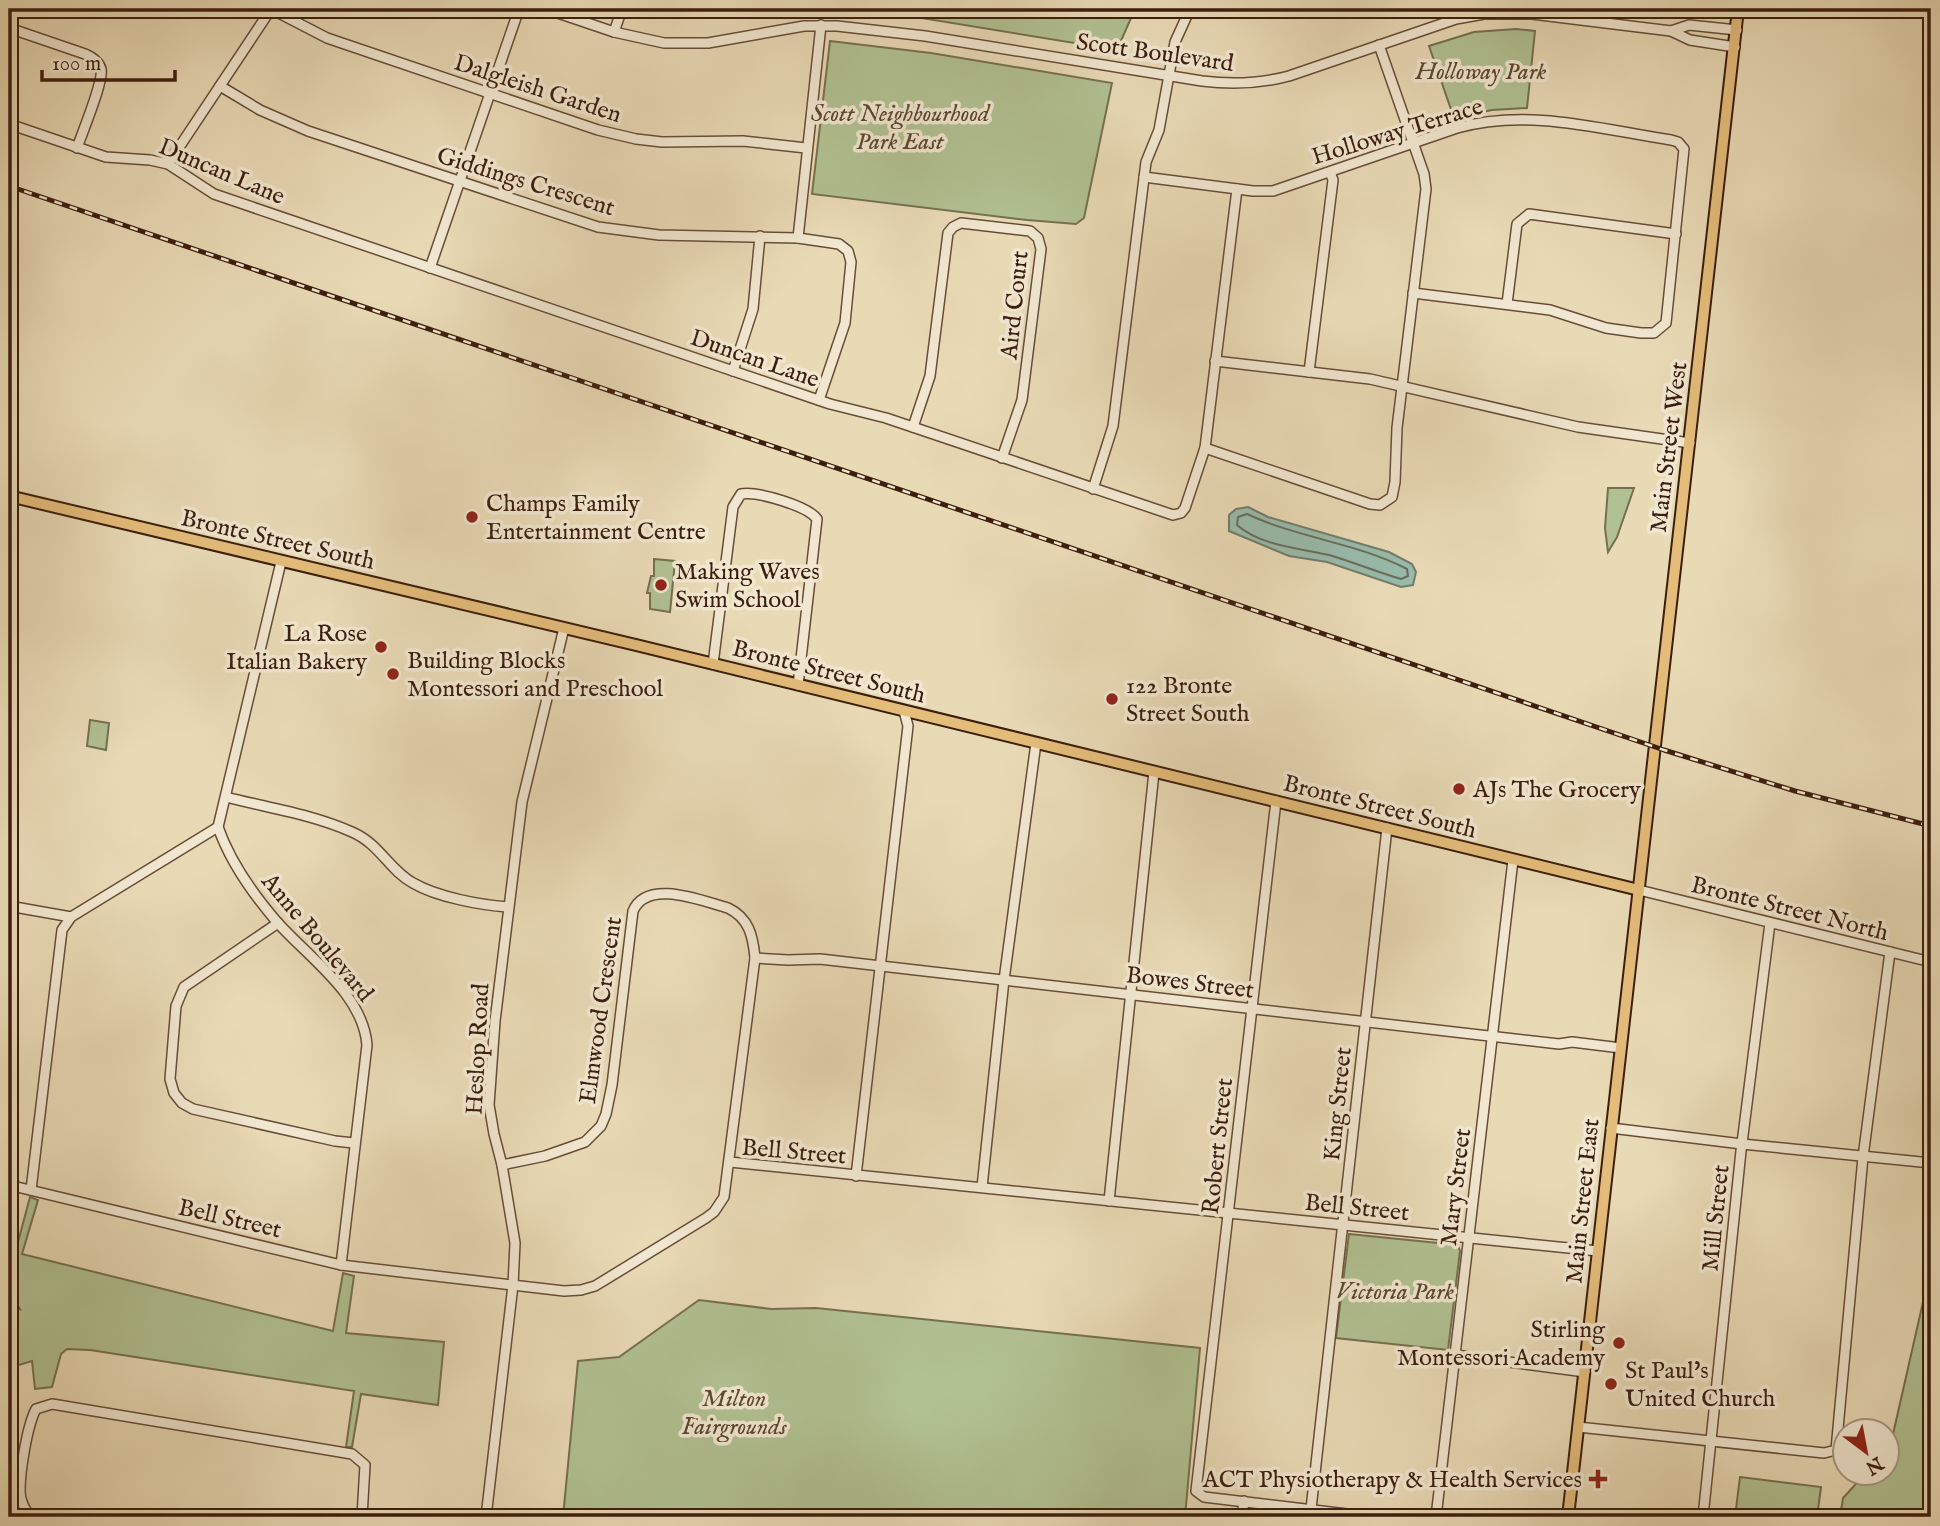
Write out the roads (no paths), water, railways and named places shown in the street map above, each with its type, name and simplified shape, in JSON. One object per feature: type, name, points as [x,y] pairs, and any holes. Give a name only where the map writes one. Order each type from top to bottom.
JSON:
[{"type":"main road","name":"Main Street West","points":[[1639,890],[1738,9]]},
{"type":"main road","name":"Bronte Street South","points":[[9,496],[713,664],[1639,890]]},
{"type":"main road","name":"Main Street East","points":[[1568,1517],[1639,890]]},
{"type":"street","points":[[168,164],[271,9]]},
{"type":"street","name":"Dalgleish Garden","points":[[271,9],[327,38],[591,128],[636,139],[686,144],[743,141],[806,148]]},
{"type":"street","points":[[430,268],[519,9]]},
{"type":"street","name":"Scott Boulevard","points":[[546,9],[614,32],[663,43],[697,44],[821,25],[925,36],[1224,84],[1265,82],[1289,76],[1468,13],[1517,13],[1671,31],[1690,40],[1735,47]]},
{"type":"street","points":[[614,32],[622,9]]},
{"type":"street","points":[[1093,489],[1113,426],[1146,162],[1160,130],[1175,42],[1190,9]]},
{"type":"street","points":[[798,238],[821,25]]},
{"type":"street","name":"Scott Boulevard","points":[[1671,31],[1689,25],[1737,30]]},
{"type":"street","points":[[9,28],[85,54],[99,65],[100,82],[77,148]]},
{"type":"street","points":[[1205,448],[1370,504],[1380,505],[1392,497],[1397,428],[1426,189],[1379,45]]},
{"type":"street","name":"Giddings Crescent","points":[[220,86],[260,110],[308,131],[555,214],[612,229],[673,236],[798,238],[845,247],[850,256],[844,329],[820,400]]},
{"type":"street","name":"Holloway Terrace","points":[[1144,177],[1273,191],[1483,122],[1524,118],[1678,142],[1684,149],[1666,323],[1659,331],[1649,334],[1618,331],[1557,312],[1413,293]]},
{"type":"street","name":"Duncan Lane","points":[[9,124],[107,157],[168,164],[214,194],[733,371],[913,427],[1165,514],[1183,511],[1205,448],[1237,189]]},
{"type":"street","points":[[1309,372],[1333,180],[1330,172]]},
{"type":"street","points":[[1507,304],[1517,224],[1528,214],[1676,234]]},
{"type":"street","name":"Aird Court","points":[[913,427],[930,376],[948,233],[961,223],[1030,231],[1040,241],[1040,263],[1022,400],[1002,458]]},
{"type":"street","points":[[733,371],[753,309],[760,236]]},
{"type":"street","points":[[1215,361],[1370,379],[1578,427],[1690,443]]},
{"type":"street","points":[[713,664],[733,507],[737,496],[754,493],[810,511],[817,519],[798,685]]},
{"type":"street","points":[[31,1190],[62,930],[71,917],[218,827],[281,562]]},
{"type":"street","name":"Heslop Road","points":[[486,1517],[513,1285],[515,1243],[489,1105],[495,1021],[522,802],[564,628]]},
{"type":"street","points":[[856,1176],[908,726],[904,711]]},
{"type":"street","points":[[982,1186],[1004,980],[1036,743]]},
{"type":"street","points":[[1109,1201],[1154,772]]},
{"type":"street","points":[[226,797],[323,821],[351,831],[370,841],[391,865],[413,883],[455,898],[508,907]]},
{"type":"street","name":"Robert Street","points":[[1244,1501],[1205,1497],[1196,1491],[1276,802]]},
{"type":"street","name":"Anne Boulevard","points":[[218,827],[248,888],[353,1002],[366,1030],[367,1045],[341,1265]]},
{"type":"street","name":"King Street","points":[[1311,1509],[1387,828]]},
{"type":"street","name":"Mary Street","points":[[1436,1517],[1513,860]]},
{"type":"street","name":"Bronte Street North","points":[[1639,890],[1931,962]]},
{"type":"street","name":"Elmwood Crescent","points":[[502,1165],[545,1156],[585,1142],[601,1126],[612,1085],[633,911],[638,901],[649,894],[660,893],[728,908],[738,913],[746,922],[754,941],[755,958],[730,1163]]},
{"type":"street","points":[[9,906],[71,917]]},
{"type":"street","points":[[278,923],[184,987],[176,1006],[170,1063],[170,1079],[174,1093],[182,1103],[193,1109],[354,1143]]},
{"type":"street","name":"Mill Street","points":[[1703,1517],[1742,1144],[1770,923]]},
{"type":"street","points":[[1578,1427],[1824,1453],[1833,1452],[1838,1447],[1863,1157],[1890,952]]},
{"type":"street","name":"Bowes Street","points":[[755,958],[820,959],[880,965],[1492,1036],[1621,1048]]},
{"type":"street","points":[[1611,1128],[1931,1163]]},
{"type":"street","name":"Bell Street","points":[[9,1185],[341,1265],[564,1291],[595,1286],[714,1212],[724,1197],[730,1163],[982,1186],[1598,1251]]},
{"type":"street","points":[[1455,1355],[1585,1372]]},
{"type":"street","points":[[30,1517],[20,1492],[27,1437],[36,1409],[52,1404],[352,1454],[365,1465],[362,1517]]},
{"type":"street","points":[[1242,1517],[1244,1501],[1371,1517]]},
{"type":"water","points":[[1248,507],[1268,517],[1389,552],[1412,564],[1416,572],[1413,585],[1401,587],[1327,562],[1289,556],[1229,531],[1229,515],[1236,509]]},
{"type":"railway","points":[[9,186],[1664,750],[1795,791],[1931,826]]},
{"type":"place","name":"Champs Family Entertainment Centre","points":[[472,517]]},
{"type":"place","name":"Making Waves Swim School","points":[[661,585]]},
{"type":"place","name":"La Rose Italian Bakery","points":[[381,647]]},
{"type":"place","name":"Building Blocks Montessori and Preschool","points":[[393,674]]},
{"type":"place","name":"122 Bronte Street South","points":[[1112,699]]},
{"type":"place","name":"AJs The Grocery","points":[[1459,789]]},
{"type":"place","name":"Stirling Montessori Academy","points":[[1619,1343]]},
{"type":"place","name":"St Paul's United Church","points":[[1611,1384]]},
{"type":"place","name":"ACT Physiotherapy & Health Services","points":[[1598,1479]]},
{"type":"park label","name":"Holloway Park","points":[[1481,71]]},
{"type":"park label","name":"Scott Neighbourhood Park East","points":[[900,127]]},
{"type":"park label","name":"Victoria Park","points":[[1395,1291]]},
{"type":"park label","name":"Milton Fairgrounds","points":[[734,1412]]}]
